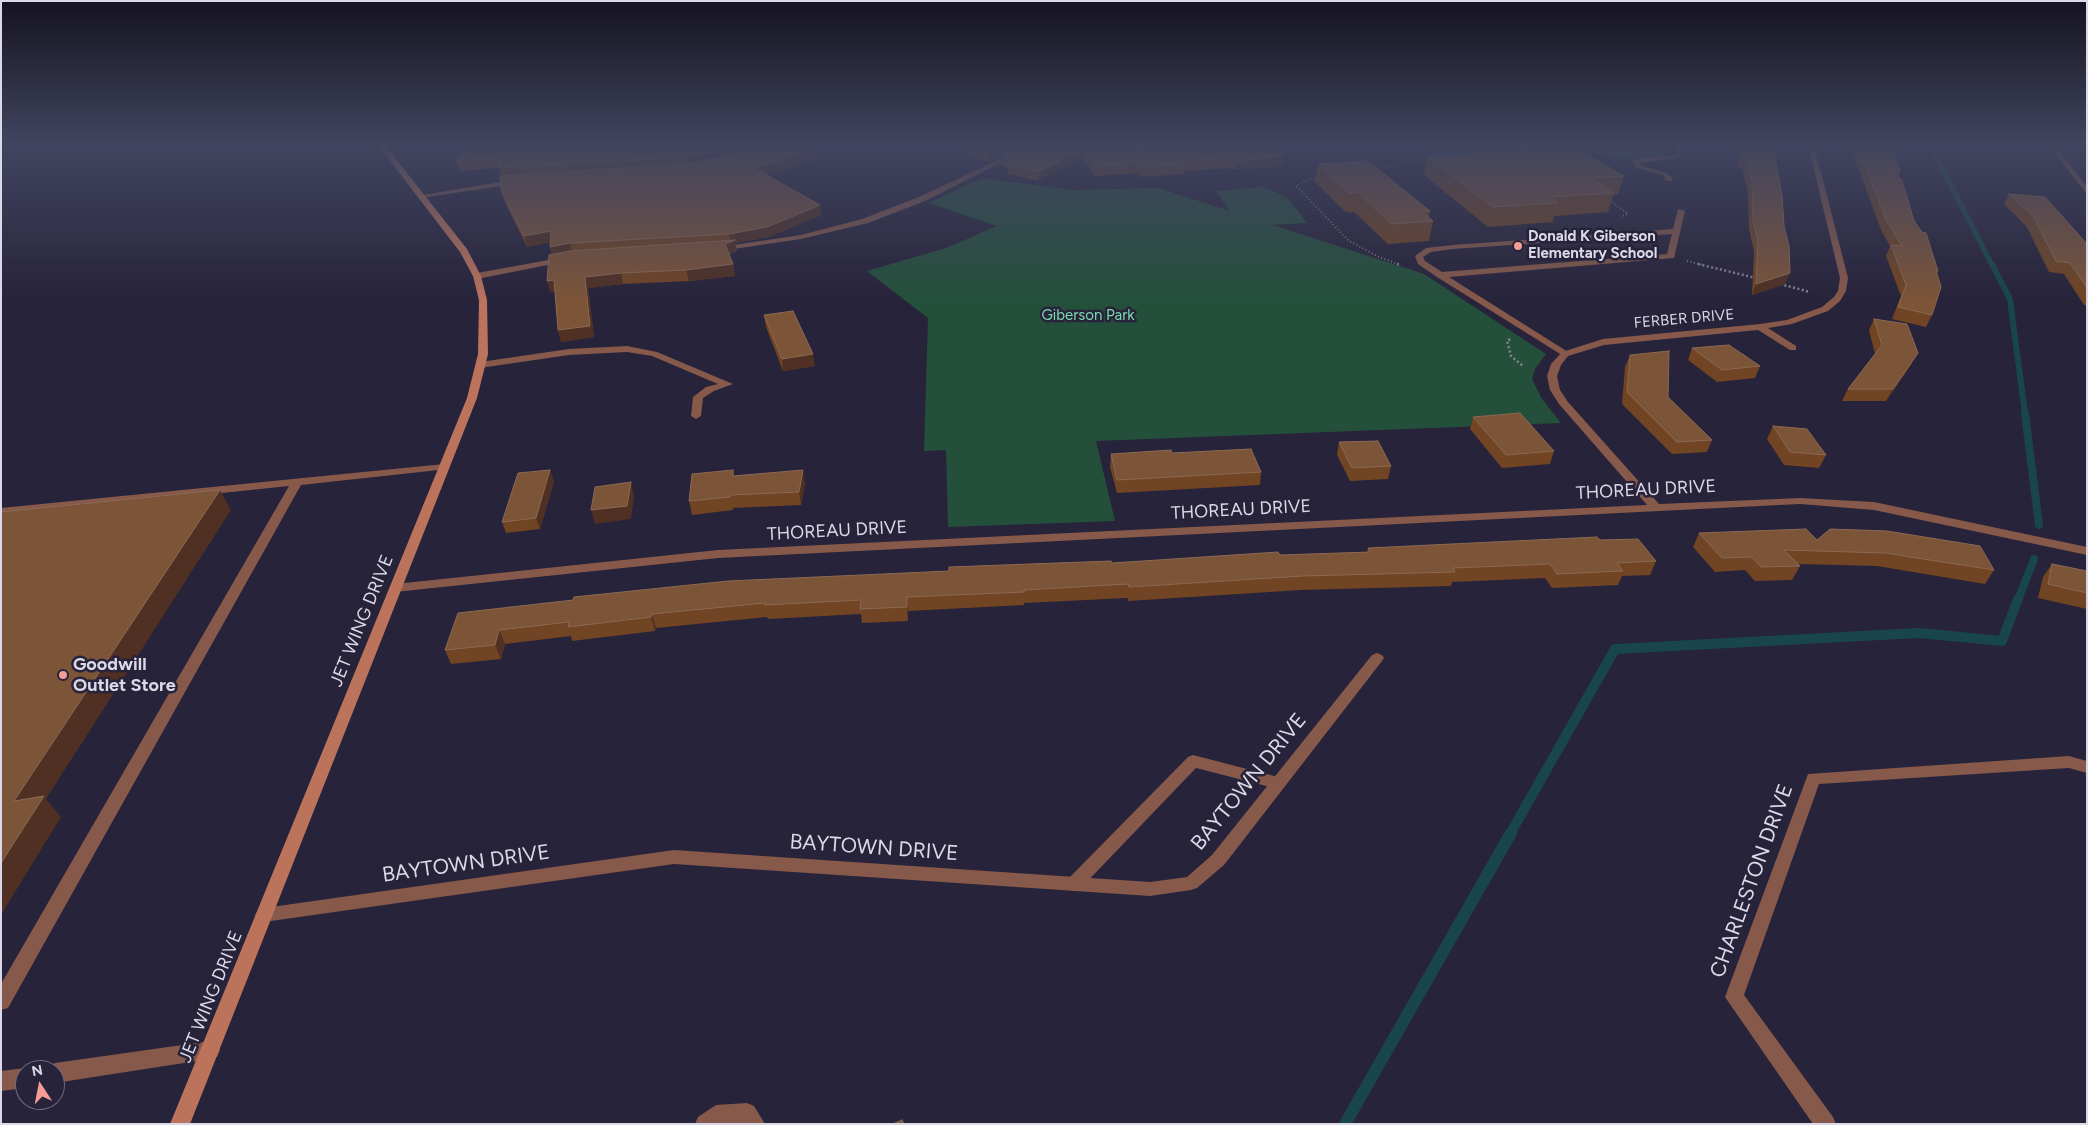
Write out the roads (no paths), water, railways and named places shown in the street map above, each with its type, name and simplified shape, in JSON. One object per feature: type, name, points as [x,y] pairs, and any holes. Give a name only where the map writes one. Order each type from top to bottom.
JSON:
[{"type":"main road","name":"JET WING DRIVE","points":[[180,1124],[472,398],[480,366],[484,328],[483,300],[477,276],[464,251],[422,198]]},
{"type":"street","points":[[707,250],[801,237],[865,221],[925,198]]},
{"type":"street","name":"FERBER DRIVE","points":[[1565,354],[1603,342],[1760,327],[1789,322],[1825,309],[1837,299],[1842,291],[1844,278],[1824,198]]},
{"type":"street","points":[[1440,275],[1671,256],[1681,211]]},
{"type":"street","points":[[1655,507],[1564,404],[1555,390],[1552,376],[1556,364],[1565,354],[1440,275],[1421,262],[1419,256],[1422,252],[1453,247],[1677,231]]},
{"type":"street","points":[[477,276],[573,258]]},
{"type":"street","points":[[1760,327],[1793,348]]},
{"type":"street","points":[[480,366],[570,352],[627,349],[654,354],[728,384],[710,389],[698,397],[696,416]]},
{"type":"street","points":[[1,512],[444,467]]},
{"type":"street","points":[[1,1002],[297,482]]},
{"type":"street","name":"THOREAU DRIVE","points":[[395,588],[718,554],[1800,501],[1874,506],[2087,552]]},
{"type":"street","name":"BAYTOWN DRIVE","points":[[264,916],[674,857],[1150,889],[1192,883],[1218,860],[1377,658]]},
{"type":"street","points":[[1074,884],[1193,761],[1278,783]]},
{"type":"street","name":"CHARLESTON DRIVE","points":[[1826,1124],[1734,998],[1812,778],[2069,762],[2087,767]]},
{"type":"street","points":[[65,1072],[210,1050]]},
{"type":"street","points":[[1,1081],[15,1079]]},
{"type":"street","points":[[705,1124],[716,1114],[747,1113],[755,1124]]},
{"type":"waterway","points":[[1957,198],[1992,265]]},
{"type":"waterway","points":[[1992,264],[2010,299],[2025,414]]},
{"type":"waterway","points":[[2025,413],[2039,525]]},
{"type":"waterway","points":[[2018,600],[2034,559]]},
{"type":"waterway","points":[[1510,834],[1615,649],[1919,633],[2002,641],[2018,599]]},
{"type":"waterway","points":[[1345,1124],[1511,833]]},
{"type":"place","name":"Donald K Giberson Elementary School","points":[[1518,246]]},
{"type":"place","name":"Goodwill Outlet Store","points":[[63,675]]},
{"type":"park label","name":"Giberson Park","points":[[1088,316]]}]
